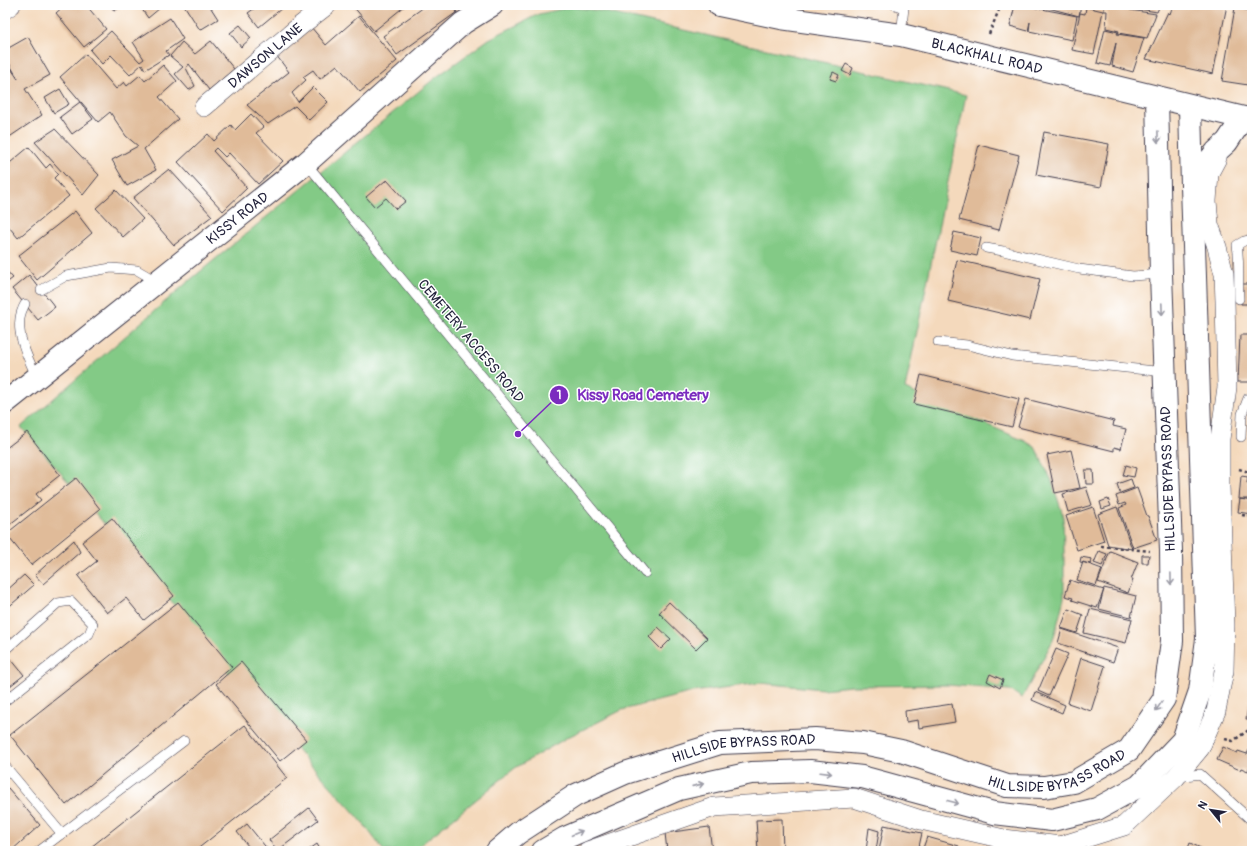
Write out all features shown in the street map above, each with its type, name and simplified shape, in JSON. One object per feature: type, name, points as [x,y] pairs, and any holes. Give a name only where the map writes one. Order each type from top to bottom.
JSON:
[{"type":"street","points":[[5,9],[11,5]]},
{"type":"street","name":"DAWSON LANE","points":[[204,107],[327,5]]},
{"type":"street","name":"KISSY ROAD","points":[[5,403],[306,163],[466,14],[492,5]]},
{"type":"street","name":"BLACKHALL ROAD","points":[[719,5],[901,35],[1248,119]]},
{"type":"street","name":"HILLSIDE BYPASS ROAD","points":[[497,851],[518,833],[576,795],[625,773],[720,743],[815,739],[863,743],[901,752],[1007,786],[1044,787],[1074,782],[1129,750],[1164,699],[1172,641],[1171,551],[1161,274],[1157,98]]},
{"type":"street","name":"HILLSIDE BYPASS ROAD","points":[[543,851],[565,838],[679,789],[751,773],[810,771],[862,777],[994,813],[1052,820],[1097,809],[1139,786],[1183,740],[1200,692],[1208,639],[1190,106]]},
{"type":"street","points":[[1192,186],[1216,152],[1248,119]]},
{"type":"street","points":[[588,851],[714,807],[854,798],[921,820],[989,836],[1060,846],[1124,826],[1176,778],[1200,748],[1203,742],[1216,711],[1224,671],[1225,625],[1220,486],[1220,439],[1227,387],[1225,300],[1224,274],[1218,247],[1209,224],[1207,201],[1209,173],[1227,142]]},
{"type":"lane","points":[[895,5],[904,8],[901,35]]},
{"type":"lane","name":"CEMETERY ACCESS ROAD","points":[[306,163],[645,573]]},
{"type":"lane","points":[[1239,299],[1238,279],[1240,260],[1237,245],[1252,238]]},
{"type":"lane","points":[[986,248],[1079,269],[1133,276],[1161,274]]},
{"type":"lane","points":[[41,290],[66,276],[111,268],[137,270],[157,282]]},
{"type":"lane","points":[[25,304],[19,324],[21,342],[37,378]]},
{"type":"lane","points":[[938,342],[967,345],[1012,356],[1165,372]]},
{"type":"lane","points":[[1240,437],[1242,414],[1248,398],[1252,397]]},
{"type":"lane","points":[[5,650],[58,603],[71,601],[93,624],[89,634],[5,701]]},
{"type":"lane","points":[[39,851],[184,741]]},
{"type":"lane","points":[[5,766],[62,834]]},
{"type":"lane","points":[[1176,778],[1200,774],[1252,821]]},
{"type":"path","points":[[980,55],[1001,5]]},
{"type":"path","points":[[1102,546],[1149,551],[1171,551]]},
{"type":"green space","points":[[571,7],[601,11],[966,95],[905,389],[1025,441],[1035,447],[1051,479],[1063,515],[1064,598],[1052,642],[1022,698],[1010,690],[948,685],[851,686],[823,689],[760,683],[693,692],[622,710],[568,737],[515,768],[413,851],[384,851],[359,818],[207,649],[200,635],[21,427],[190,280],[435,78],[489,39],[539,14]]},
{"type":"building","points":[[65,5],[86,5],[106,29],[84,47],[56,13]]},
{"type":"building","points":[[111,5],[124,5],[114,11]]},
{"type":"building","points":[[139,5],[158,5],[160,8],[148,18]]},
{"type":"building","points":[[184,5],[209,5],[218,19],[200,30]]},
{"type":"building","points":[[259,5],[280,5],[282,8],[259,27],[248,13]]},
{"type":"building","points":[[352,5],[406,5],[374,31]]},
{"type":"building","points":[[427,5],[452,5],[457,12],[397,55],[383,36]]},
{"type":"building","points":[[1015,5],[1031,5],[1032,7],[1077,16],[1072,40],[1029,31],[1030,22],[1028,31],[1010,26]]},
{"type":"building","points":[[1037,5],[1081,5],[1079,16]]},
{"type":"building","points":[[1104,5],[1130,5],[1130,10],[1156,14],[1147,38],[1118,33],[1119,31],[1106,28],[1107,11],[1104,11]]},
{"type":"building","points":[[1135,5],[1160,5],[1157,12],[1134,8]]},
{"type":"building","points":[[1173,5],[1187,7],[1188,5],[1227,5],[1213,74],[1146,59],[1168,12],[1170,14]]},
{"type":"building","points":[[1086,7],[1103,11],[1094,54],[1072,50],[1080,13],[1085,14]]},
{"type":"building","points":[[1235,8],[1252,11],[1252,64],[1248,85],[1222,81]]},
{"type":"building","points":[[359,16],[397,61],[360,92],[337,65],[320,79],[313,70],[303,77],[306,80],[292,93],[298,102],[313,87],[328,102],[309,120],[295,106],[268,124],[247,105],[289,72],[276,55],[311,27],[326,45]]},
{"type":"building","points":[[170,18],[183,39],[166,51],[169,55],[145,70],[142,64],[130,75],[111,55],[102,64],[90,50],[111,31],[140,62],[144,59],[133,42]]},
{"type":"building","points":[[240,25],[251,38],[241,47],[230,33]]},
{"type":"building","points":[[1105,29],[1118,32],[1117,34],[1144,38],[1133,72],[1112,66],[1116,43],[1110,66],[1097,63]]},
{"type":"building","points":[[28,37],[50,75],[25,89],[42,115],[5,140],[5,60],[18,79],[5,56],[5,50]]},
{"type":"building","points":[[211,41],[234,69],[209,90],[189,64],[186,68],[195,86],[189,90],[175,74],[183,67],[170,56],[182,42],[195,54]]},
{"type":"building","points":[[86,54],[116,89],[124,82],[127,86],[140,75],[145,81],[163,65],[177,81],[159,97],[178,119],[144,149],[156,170],[127,186],[112,160],[138,146],[126,136],[110,112],[98,122],[60,77]]},
{"type":"building","points":[[846,64],[853,68],[850,75],[842,71]]},
{"type":"building","points":[[833,72],[839,75],[836,81],[830,79]]},
{"type":"building","points":[[60,89],[69,104],[54,113],[45,98]]},
{"type":"building","points":[[80,102],[93,119],[72,134],[60,117]]},
{"type":"building","points":[[251,114],[263,127],[256,133],[283,161],[258,184],[229,153],[225,157],[216,148],[213,151],[247,188],[223,211],[178,162],[208,134],[214,141],[231,125],[235,130]]},
{"type":"building","points":[[55,129],[99,175],[83,195],[35,142]]},
{"type":"building","points":[[1044,132],[1109,144],[1101,187],[1036,175]]},
{"type":"building","points":[[979,145],[1019,155],[999,230],[959,220]]},
{"type":"building","points":[[29,147],[46,168],[50,164],[58,174],[54,178],[69,196],[18,238],[5,222],[5,167]]},
{"type":"building","points":[[169,169],[212,216],[174,245],[133,198]]},
{"type":"building","points":[[387,180],[406,201],[396,209],[386,198],[375,207],[366,197]]},
{"type":"building","points":[[116,190],[143,219],[123,237],[96,208]]},
{"type":"building","points":[[75,211],[92,233],[37,280],[18,256]]},
{"type":"building","points":[[954,232],[981,238],[977,256],[950,250]]},
{"type":"building","points":[[957,260],[1040,279],[1030,320],[948,301]]},
{"type":"building","points":[[5,269],[13,278],[5,284]]},
{"type":"building","points":[[29,275],[55,307],[38,320],[12,289]]},
{"type":"building","points":[[1242,284],[1252,284],[1252,304],[1241,304]]},
{"type":"building","points":[[1240,335],[1252,335],[1252,382],[1238,382]]},
{"type":"building","points":[[921,375],[1019,399],[1012,427],[914,404]]},
{"type":"building","points":[[1026,399],[1114,421],[1113,426],[1126,429],[1121,449],[1114,447],[1114,451],[1018,427]]},
{"type":"building","points":[[27,432],[60,475],[36,494],[41,500],[5,528],[5,449]]},
{"type":"building","points":[[1071,450],[1080,488],[1055,493],[1047,455]]},
{"type":"building","points":[[1126,465],[1136,468],[1134,477],[1123,475]]},
{"type":"building","points":[[1085,470],[1093,470],[1094,484],[1086,484]]},
{"type":"building","points":[[1241,476],[1248,477],[1247,483],[1250,483],[1249,499],[1239,499]]},
{"type":"building","points":[[76,478],[100,509],[31,565],[6,534]]},
{"type":"building","points":[[1131,479],[1134,488],[1120,493],[1117,484]]},
{"type":"building","points":[[1086,487],[1092,505],[1068,512],[1063,494]]},
{"type":"building","points":[[1137,488],[1157,540],[1133,548],[1119,508],[1126,505],[1125,503],[1119,505],[1116,496]]},
{"type":"building","points":[[1108,499],[1111,506],[1102,509],[1100,502]]},
{"type":"building","points":[[1240,499],[1252,501],[1252,514],[1238,512]]},
{"type":"building","points":[[1093,507],[1104,541],[1077,550],[1066,516]]},
{"type":"building","points":[[1117,507],[1132,549],[1108,545],[1098,514]]},
{"type":"building","points":[[112,518],[174,596],[144,620],[126,598],[107,613],[78,576],[97,561],[82,542]]},
{"type":"building","points":[[74,540],[80,552],[43,584],[35,575]]},
{"type":"building","points":[[1099,551],[1107,554],[1102,566],[1094,563]]},
{"type":"building","points":[[1110,551],[1138,562],[1128,593],[1098,582]]},
{"type":"building","points":[[1142,555],[1149,555],[1148,563],[1142,563]]},
{"type":"building","points":[[1081,557],[1092,559],[1091,564],[1080,562]]},
{"type":"building","points":[[1083,562],[1102,569],[1096,586],[1077,580]]},
{"type":"building","points":[[24,575],[34,585],[5,610],[5,592]]},
{"type":"building","points":[[1070,580],[1104,590],[1097,608],[1072,600],[1073,598],[1065,596]]},
{"type":"building","points":[[1104,588],[1136,596],[1131,617],[1099,609]]},
{"type":"building","points":[[178,602],[232,667],[66,805],[10,735]]},
{"type":"building","points":[[669,602],[707,638],[696,649],[659,613]]},
{"type":"building","points":[[1068,609],[1083,615],[1077,633],[1061,628]]},
{"type":"building","points":[[1090,609],[1132,619],[1126,643],[1084,633]]},
{"type":"building","points":[[658,627],[671,639],[661,649],[649,637]]},
{"type":"building","points":[[1062,629],[1118,648],[1113,662],[1058,643]]},
{"type":"building","points":[[1056,649],[1068,654],[1049,696],[1038,691]]},
{"type":"building","points":[[1081,658],[1105,666],[1091,711],[1068,703]]},
{"type":"building","points":[[11,659],[24,675],[5,690],[5,664]]},
{"type":"building","points":[[241,662],[306,740],[280,761],[216,684]]},
{"type":"building","points":[[990,674],[1003,680],[1000,688],[987,681]]},
{"type":"building","points":[[1035,692],[1065,705],[1062,713],[1032,700]]},
{"type":"building","points":[[1249,702],[1252,702],[1252,720],[1246,719]]},
{"type":"building","points":[[952,704],[955,722],[919,728],[918,720],[906,722],[905,711]]},
{"type":"building","points":[[245,725],[287,778],[195,851],[86,851]]},
{"type":"building","points":[[1223,747],[1237,753],[1238,751],[1247,754],[1249,750],[1252,751],[1252,760],[1248,771],[1241,768],[1240,770],[1217,760]]},
{"type":"building","points":[[8,788],[40,825],[11,851],[5,851],[5,790]]},
{"type":"building","points":[[309,808],[318,820],[277,851],[269,840]]},
{"type":"building","points":[[782,819],[783,851],[758,851],[756,820]]},
{"type":"building","points":[[247,824],[269,851],[252,851],[237,832]]},
{"type":"building","points":[[884,825],[922,833],[918,851],[879,851]]},
{"type":"building","points":[[709,827],[712,851],[667,851],[665,833]]},
{"type":"building","points":[[869,828],[879,831],[876,851],[866,851]]},
{"type":"building","points":[[927,837],[959,846],[958,851],[922,851]]},
{"type":"building","points":[[1190,843],[1205,850],[1187,851]]},
{"type":"building","points":[[317,844],[321,851],[307,851]]},
{"type":"place","name":"Kissy Road Cemetery","points":[[518,434]]}]
